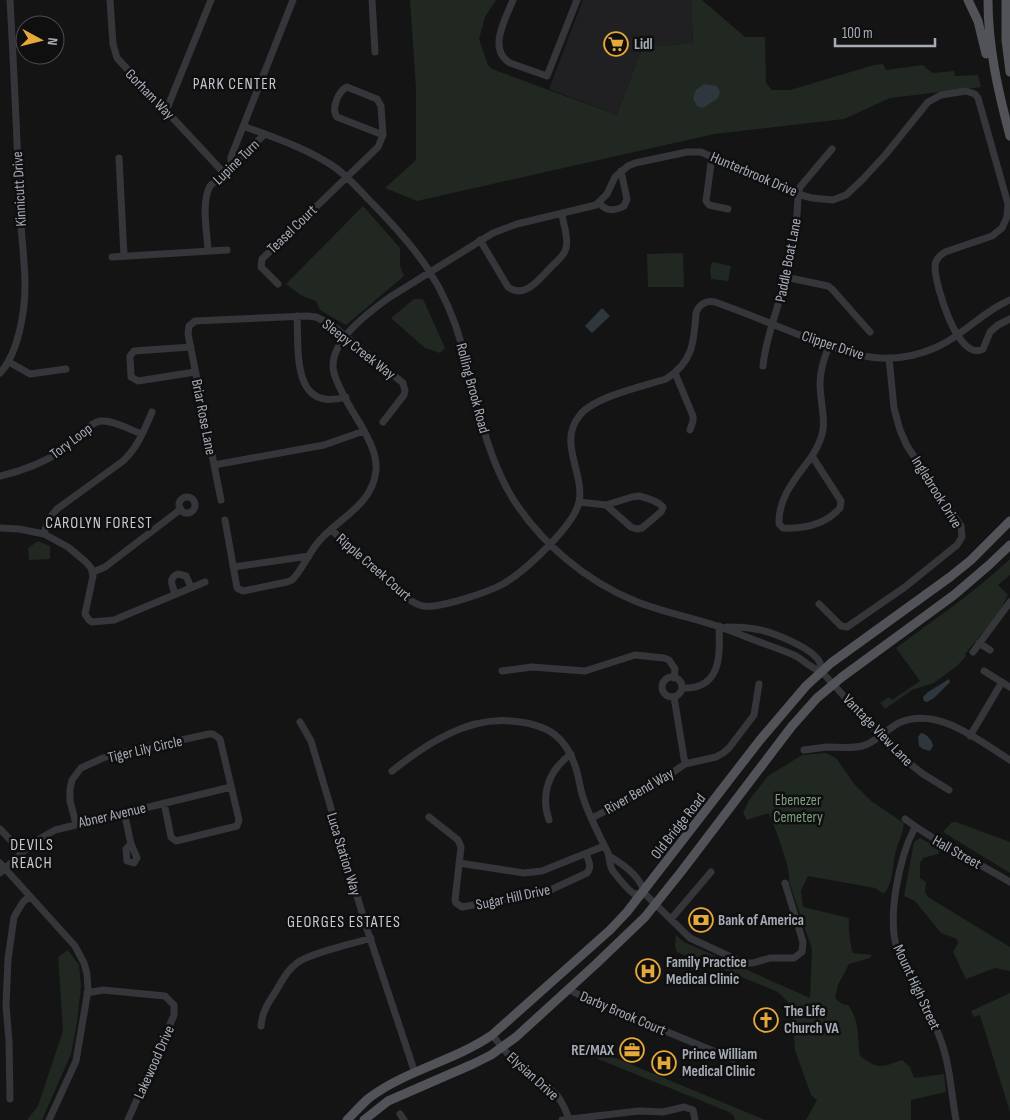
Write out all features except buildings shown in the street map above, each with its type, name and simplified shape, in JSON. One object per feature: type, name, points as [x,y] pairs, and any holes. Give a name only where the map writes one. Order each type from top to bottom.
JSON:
[{"type":"main road","points":[[968,0],[978,21],[1010,136]]},
{"type":"main road","points":[[988,0],[994,75]]},
{"type":"main road","points":[[1006,0],[1006,40],[1010,72]]},
{"type":"main road","name":"Old Bridge Road","points":[[347,1120],[368,1099],[377,1093],[471,1048],[492,1035],[610,930],[644,893],[760,740],[793,700],[821,671],[950,577],[1010,521]]},
{"type":"main road","name":"Old Bridge Road","points":[[364,1120],[388,1101],[473,1064],[503,1047],[516,1037],[623,939],[655,904],[796,721],[817,698],[833,684],[954,595],[989,566],[1010,544]]},
{"type":"street","name":"Kinnicutt Drive","points":[[0,373],[9,362],[14,349],[21,322],[25,287],[10,0]]},
{"type":"street","name":"Gorham Way","points":[[110,0],[113,44],[117,58],[224,173]]},
{"type":"street","points":[[166,111],[211,0]]},
{"type":"street","points":[[231,166],[231,157],[293,0]]},
{"type":"street","points":[[372,0],[375,52]]},
{"type":"street","points":[[513,0],[499,36],[500,52],[510,63],[547,76],[577,0]]},
{"type":"street","points":[[346,177],[378,147],[383,135],[380,102],[347,88],[342,90],[334,111],[337,117],[383,135]]},
{"type":"street","name":"Hunterbrook Drive","points":[[621,171],[635,163],[687,152],[701,152],[761,180],[798,194],[833,200],[846,195],[874,167],[928,102],[941,95],[966,91],[975,94],[978,98],[996,161],[1008,204],[1008,211],[1005,224],[1000,231],[984,240],[945,252],[936,262],[936,273],[945,311],[958,335]]},
{"type":"street","name":"Rolling Brook Road","points":[[243,126],[265,134],[332,165],[399,231],[422,258],[444,296],[453,318],[462,345],[486,440],[495,463],[514,499],[549,544],[582,572],[620,594],[662,610],[719,626],[796,656],[812,669],[821,671],[833,684]]},
{"type":"street","name":"Lupine Turn","points":[[208,250],[206,197],[210,186],[265,134]]},
{"type":"street","points":[[798,194],[803,183],[832,149]]},
{"type":"street","points":[[712,156],[706,201],[709,206],[728,210]]},
{"type":"street","points":[[119,158],[124,256]]},
{"type":"street","points":[[225,520],[235,584],[240,590],[243,591],[292,580],[321,539],[356,509],[365,498],[374,480],[376,469],[374,456],[364,430],[338,383],[333,368],[335,353],[346,336],[374,309],[480,240],[508,226],[591,207],[606,194],[615,177],[621,171]]},
{"type":"street","points":[[599,202],[604,209],[610,210],[624,206],[627,199],[621,171]]},
{"type":"street","name":"Teasel Court","points":[[278,284],[261,267],[262,259],[346,177]]},
{"type":"street","name":"Paddle Boat Lane","points":[[763,366],[767,338],[780,304],[797,216],[798,194]]},
{"type":"street","points":[[480,240],[508,286],[515,291],[522,290],[534,285],[565,253],[567,244],[562,214]]},
{"type":"street","points":[[112,257],[227,250]]},
{"type":"street","points":[[785,277],[828,286],[870,332]]},
{"type":"street","name":"Clipper Drive","points":[[675,373],[688,358],[693,344],[696,312],[707,301],[715,302],[852,354],[889,358],[924,353],[958,335],[995,308],[1010,300]]},
{"type":"street","points":[[297,316],[300,373],[304,385],[319,398],[334,400],[346,397]]},
{"type":"street","name":"Sleepy Creek Way","points":[[208,320],[307,316],[324,320],[405,386],[403,397],[383,422]]},
{"type":"street","points":[[958,335],[968,349],[979,351],[985,346],[987,338],[994,328],[1010,319]]},
{"type":"street","name":"Briar Rose Lane","points":[[208,320],[195,321],[189,326],[188,334],[214,465],[324,445],[364,430]]},
{"type":"street","points":[[812,456],[841,500],[840,508],[826,519],[806,528],[783,528],[779,524],[779,513],[785,494],[820,444],[824,427],[820,383],[822,364],[829,346]]},
{"type":"street","points":[[191,347],[134,351],[130,356],[131,377],[138,381],[195,372]]},
{"type":"street","name":"Inglebrook Drive","points":[[819,604],[841,626],[847,626],[927,569],[958,545],[962,537],[961,526],[907,446],[900,430],[894,408],[889,358]]},
{"type":"street","points":[[9,362],[30,374],[66,369]]},
{"type":"street","points":[[606,505],[631,527],[637,529],[642,528],[661,512],[662,507],[648,498],[639,496],[606,505],[579,502],[579,483],[570,441],[578,416],[584,410],[598,401],[666,379],[675,373],[692,416],[693,421],[690,430]]},
{"type":"street","points":[[44,534],[48,520],[56,509],[123,461],[131,453],[152,412]]},
{"type":"street","name":"Tory Loop","points":[[0,476],[24,469],[60,452],[71,444],[88,426],[96,422],[108,421],[142,434]]},
{"type":"street","points":[[214,465],[221,500]]},
{"type":"street","name":"Ripple Creek Court","points":[[331,529],[358,556],[407,599],[423,606],[443,605],[489,591],[502,585],[524,568],[567,526],[579,502]]},
{"type":"street","points":[[93,572],[105,567],[181,510]]},
{"type":"street","points":[[0,528],[19,529],[44,534],[62,543],[80,556],[92,568],[93,572],[85,614],[92,622],[114,620],[205,582]]},
{"type":"street","points":[[233,567],[309,556]]},
{"type":"street","points":[[175,593],[171,582],[175,575],[181,574],[186,576],[191,587]]},
{"type":"street","points":[[972,652],[1010,602]]},
{"type":"street","points":[[682,688],[699,685],[710,678],[714,672],[719,658],[719,626]]},
{"type":"street","name":"Rolling Brook Road","points":[[719,626],[754,628],[786,638],[816,657],[820,663],[821,671]]},
{"type":"street","points":[[979,642],[990,650]]},
{"type":"street","points":[[502,671],[532,666],[585,671],[626,657],[640,656],[669,660],[675,669],[674,678]]},
{"type":"street","points":[[984,671],[1010,687]]},
{"type":"street","points":[[674,678],[681,683],[682,688],[680,694],[674,697],[666,695],[662,687],[666,680],[674,678]]},
{"type":"street","points":[[970,736],[1002,682]]},
{"type":"street","points":[[674,697],[685,764],[716,757],[729,748],[754,715],[758,684]]},
{"type":"street","name":"Vantage View Lane","points":[[833,684],[881,734],[892,749],[912,766],[949,790]]},
{"type":"street","points":[[804,750],[825,747],[862,746],[896,725],[908,720],[929,718],[946,722],[1010,760]]},
{"type":"street","points":[[392,771],[425,746],[456,731],[477,724],[491,721],[506,721],[533,724],[551,731],[564,742],[571,754],[584,802],[609,856],[612,870],[634,894],[644,893]]},
{"type":"street","name":"Luca Station Way","points":[[300,722],[311,741],[370,938],[416,1073]]},
{"type":"street","name":"Tiger Lily Circle","points":[[76,824],[70,796],[72,780],[81,768],[92,762],[121,753],[209,734],[213,734],[220,739],[238,820],[237,826],[180,841],[173,840],[164,803]]},
{"type":"street","points":[[549,820],[544,801],[548,783],[558,765],[571,754]]},
{"type":"street","name":"River Bend Way","points":[[592,818],[650,788],[685,764]]},
{"type":"street","name":"Abner Avenue","points":[[2,868],[44,835],[64,827],[231,787]]},
{"type":"street","points":[[124,812],[131,844]]},
{"type":"street","name":"Sugar Hill Drive","points":[[429,817],[460,842],[461,852],[455,900],[462,907],[532,896],[559,887],[589,870],[590,865],[586,854]]},
{"type":"street","name":"Hall Street","points":[[905,819],[953,851],[1010,882]]},
{"type":"street","name":"Mount High Street","points":[[915,826],[903,855],[894,910],[893,933],[902,961],[939,1035],[947,1063],[956,1120]]},
{"type":"street","points":[[0,829],[16,846]]},
{"type":"street","points":[[459,863],[533,873],[604,846]]},
{"type":"street","points":[[609,856],[624,865],[642,883],[644,893],[682,932],[696,942],[744,964],[753,964],[770,958],[794,958],[802,952],[803,942],[785,883]]},
{"type":"street","points":[[2,868],[30,896],[78,951],[87,974],[87,993],[76,1061],[49,1120]]},
{"type":"street","points":[[671,919],[711,872]]},
{"type":"street","points":[[10,1099],[6,1005],[8,959],[14,917],[23,902],[30,896]]},
{"type":"street","points":[[261,1026],[262,1015],[266,1005],[290,969],[296,964],[308,958],[370,938]]},
{"type":"street","name":"Darby Brook Court","points":[[568,989],[585,998],[734,1059]]},
{"type":"street","name":"Lakewood Drive","points":[[87,993],[103,990],[165,996],[172,1001],[174,1006],[174,1016],[128,1120]]},
{"type":"street","name":"Elysian Drive","points":[[492,1035],[526,1073],[555,1092],[564,1104],[566,1120]]},
{"type":"street","points":[[566,1120],[639,1110],[663,1112],[684,1107],[693,1110],[695,1120]]},
{"type":"shaded area","points":[[583,0],[691,0],[693,43],[661,46],[645,40],[617,115],[549,89]]},
{"type":"shaded area","points":[[704,84],[717,86],[720,92],[718,98],[703,108],[697,106],[693,98],[696,90]]},
{"type":"shaded area","points":[[602,308],[610,316],[592,333],[585,326]]},
{"type":"shaded area","points":[[949,679],[950,682],[934,698],[927,702],[924,701],[923,697],[928,692]]},
{"type":"shaded area","points":[[921,733],[932,742],[933,746],[930,751],[919,746],[918,737]]},
{"type":"green space","points":[[410,0],[496,0],[485,17],[479,39],[488,65],[492,69],[617,115],[645,40],[661,46],[693,43],[691,0],[702,0],[745,37],[765,37],[766,83],[772,90],[790,90],[883,64],[886,70],[923,65],[932,73],[954,71],[955,76],[978,75],[981,87],[890,98],[844,119],[714,134],[417,201],[385,188],[416,160],[416,88]]},
{"type":"green space","points":[[363,206],[400,248],[400,266],[404,276],[346,325],[320,310],[316,301],[302,296],[286,284]]},
{"type":"green space","points":[[683,253],[684,287],[648,287],[647,254]]},
{"type":"green space","points":[[712,262],[731,266],[728,281],[711,279],[710,269]]},
{"type":"green space","points":[[414,299],[423,299],[445,348],[440,353],[425,348],[391,318]]},
{"type":"green space","points":[[38,541],[50,546],[50,559],[29,560],[28,548]]},
{"type":"green space","points":[[1010,559],[1010,575],[998,585],[1008,595],[998,614],[965,654],[966,656],[958,665],[934,683],[912,690],[885,709],[880,703],[889,697],[892,700],[920,681],[896,648],[969,594]]},
{"type":"green space","name":"Ebenezer Cemetery","points":[[826,753],[836,758],[855,785],[871,801],[904,823],[896,851],[891,880],[884,894],[875,888],[808,876],[801,891],[803,907],[849,918],[849,935],[853,953],[872,955],[870,958],[849,964],[838,985],[835,998],[842,1004],[848,1005],[855,1017],[860,1056],[872,1064],[881,1066],[902,1060],[910,1067],[914,1078],[944,1074],[946,1092],[911,1100],[911,1120],[806,1120],[817,1100],[811,1095],[795,1050],[792,1014],[788,1002],[778,992],[722,969],[715,960],[707,957],[697,961],[677,952],[675,946],[676,935],[684,942],[810,998],[812,949],[789,882],[788,868],[769,813],[747,820],[743,813],[749,800],[768,776],[802,755]]},
{"type":"green space","points":[[952,822],[1010,842],[1010,873],[943,832]]},
{"type":"green space","points":[[920,838],[941,850],[938,854],[923,858],[920,863],[920,878],[926,882],[925,892],[928,897],[1010,947],[1010,971],[995,968],[966,979],[953,952],[958,943],[957,939],[941,933],[915,901],[904,896],[914,842]]},
{"type":"green space","points":[[68,950],[79,965],[81,986],[71,1054],[42,1120],[27,1120],[38,1106],[63,1031],[58,957]]},
{"type":"green space","points":[[1010,993],[1010,1112],[980,1015],[974,1017],[971,1011]]},
{"type":"green space","points":[[601,1052],[765,1120],[735,1120],[734,1116],[729,1112],[598,1059],[597,1053]]},
{"type":"place","name":"Lidl","points":[[616,44]]},
{"type":"place","name":"Bank of America","points":[[701,920]]},
{"type":"place","name":"Family Practice Medical Clinic","points":[[648,971]]},
{"type":"place","name":"The Life Church VA","points":[[766,1020]]},
{"type":"place","name":"RE/MAX","points":[[632,1050]]},
{"type":"place","name":"Prince William Medical Clinic","points":[[664,1063]]},
{"type":"district","name":"PARK CENTER","points":[[235,83]]},
{"type":"district","name":"CAROLYN FOREST","points":[[99,522]]},
{"type":"district","name":"DEVILS REACH","points":[[32,853]]},
{"type":"district","name":"GEORGES ESTATES","points":[[344,921]]}]
